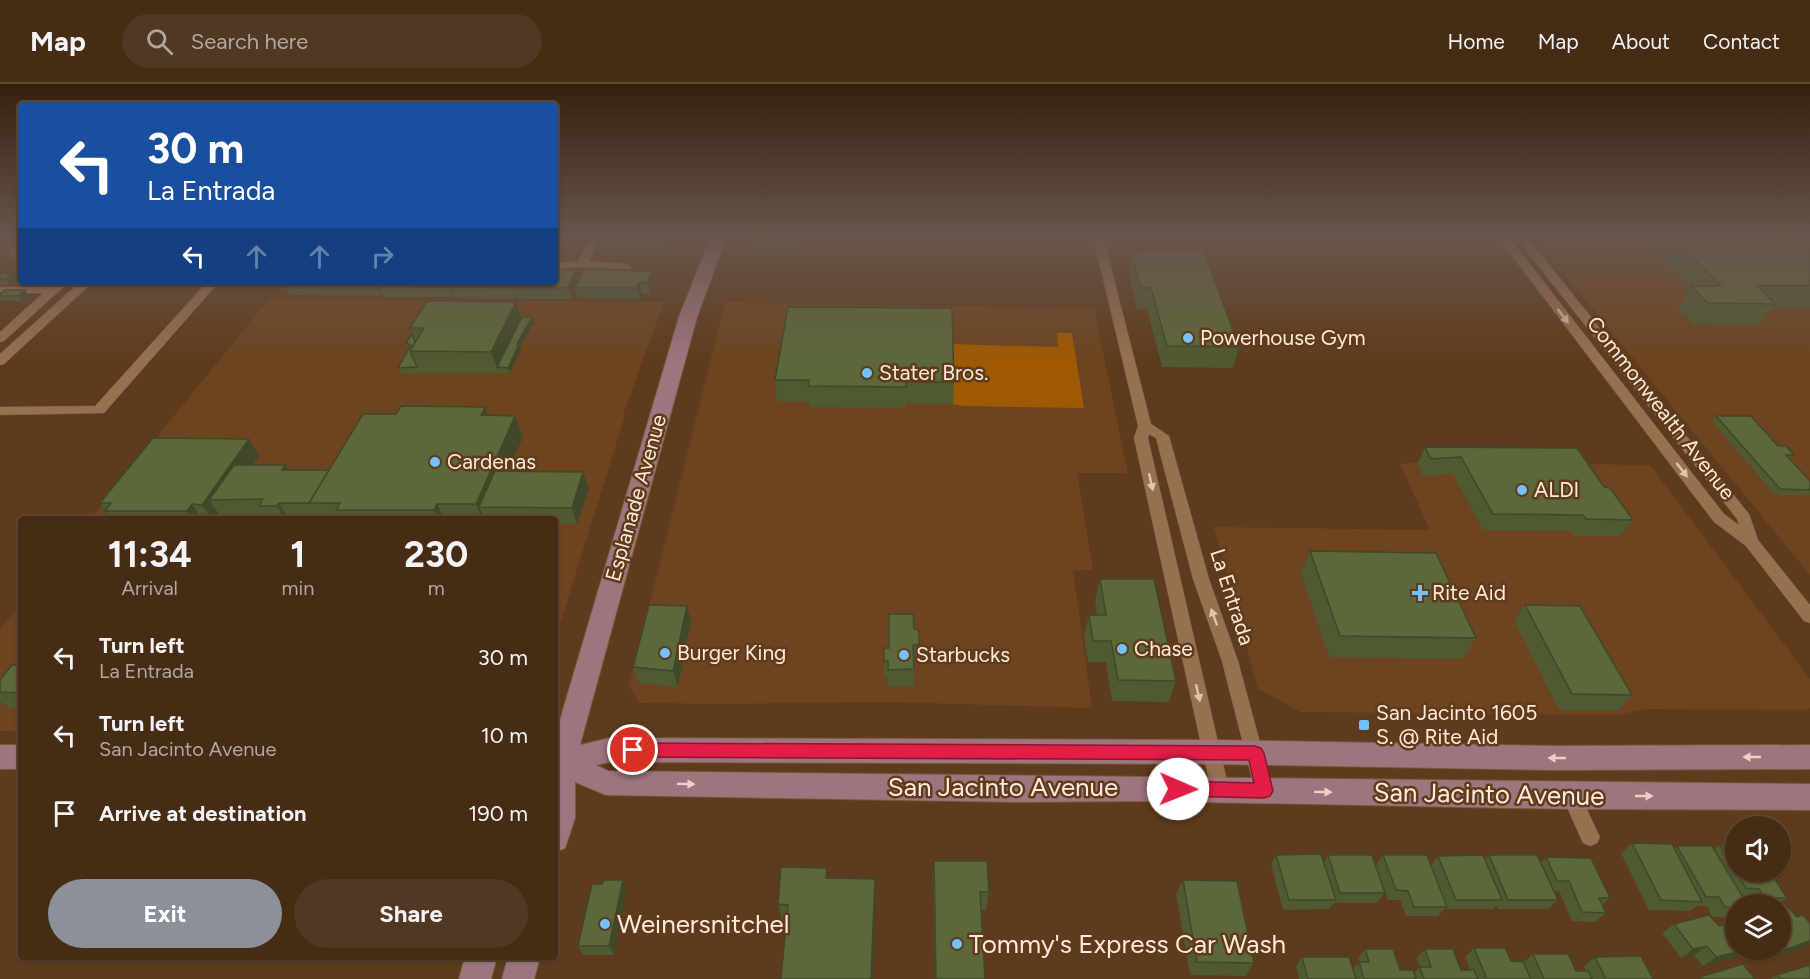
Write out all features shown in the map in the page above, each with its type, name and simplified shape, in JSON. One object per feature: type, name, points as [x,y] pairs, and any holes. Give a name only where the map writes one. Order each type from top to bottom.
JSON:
[{"type":"main road","name":"Esplanade Avenue","points":[[558,762],[687,317],[702,278]]},
{"type":"main road","name":"San Jacinto Avenue","points":[[558,765],[610,750],[1212,752],[1558,758],[1810,757]]},
{"type":"main road","points":[[0,757],[18,757]]},
{"type":"main road","name":"San Jacinto Avenue","points":[[558,765],[606,783],[1810,797]]},
{"type":"main road","name":"Esplanade Avenue","points":[[558,778],[561,818],[558,828]]},
{"type":"main road","points":[[475,979],[480,960]]},
{"type":"main road","points":[[518,979],[523,960]]},
{"type":"street","points":[[1108,278],[1145,426],[1141,438],[1220,790]]},
{"type":"street","name":"Commonwealth Avenue","points":[[1534,278],[1719,518],[1751,542],[1810,617]]},
{"type":"street","name":"Commonwealth Avenue","points":[[1553,278],[1744,518],[1751,542]]},
{"type":"street","points":[[0,361],[84,285]]},
{"type":"street","points":[[0,411],[99,410],[210,285]]},
{"type":"street","points":[[0,290],[58,286]]},
{"type":"street","points":[[0,338],[58,286]]},
{"type":"street","name":"La Entrada","points":[[1145,426],[1162,436],[1201,579],[1230,661],[1264,791]]},
{"type":"street","points":[[1571,796],[1590,837]]},
{"type":"shaded area","points":[[1567,278],[1810,278],[1810,575]]},
{"type":"shaded area","points":[[269,299],[664,302],[623,415],[625,416],[558,630],[558,516],[92,516]]},
{"type":"shaded area","points":[[725,302],[1094,309],[1128,473],[1077,473],[1093,570],[1073,570],[1092,708],[884,702],[639,703],[629,686]]},
{"type":"shaded area","points":[[1057,333],[1072,333],[1084,408],[953,404],[951,344],[1058,347]]},
{"type":"shaded area","points":[[1418,462],[1650,465],[1810,679],[1810,708],[1804,710],[1647,709],[1617,715],[1301,712],[1258,689],[1214,527],[1430,530],[1400,464]]},
{"type":"shaded area","points":[[18,607],[18,731],[0,731],[0,629]]},
{"type":"building","points":[[558,278],[573,278],[568,288],[452,287],[453,285],[558,285]]},
{"type":"building","points":[[579,278],[649,278],[647,283],[639,283],[637,288],[575,288]]},
{"type":"building","points":[[1138,278],[1214,278],[1239,347],[1167,346],[1151,288],[1141,288]]},
{"type":"building","points":[[1713,278],[1810,278],[1810,286],[1757,286],[1775,304],[1708,303],[1691,286],[1721,286]]},
{"type":"building","points":[[379,285],[450,285],[449,287]]},
{"type":"building","points":[[5,290],[25,290],[18,296],[0,296]]},
{"type":"building","points":[[427,301],[516,302],[491,352],[410,351],[424,328],[410,328]]},
{"type":"building","name":"Stater Bros.","points":[[788,307],[952,308],[954,382],[906,382],[906,387],[808,386],[809,380],[775,380]]},
{"type":"building","points":[[522,317],[532,317],[517,344],[519,344],[508,368],[497,367]]},
{"type":"building","points":[[412,334],[415,342],[410,351],[417,367],[398,368],[411,345],[406,343]]},
{"type":"building","name":"Cardenas","points":[[401,406],[485,407],[481,415],[515,416],[476,504],[437,504],[434,510],[336,510],[340,503],[309,503],[363,414],[396,414]]},
{"type":"building","points":[[1716,416],[1751,416],[1778,446],[1786,446],[1794,455],[1786,455],[1810,481],[1810,490],[1780,489]]},
{"type":"building","points":[[153,438],[249,439],[202,505],[192,504],[187,511],[105,511],[111,503],[100,503]]},
{"type":"building","points":[[1425,447],[1577,448],[1604,487],[1610,488],[1633,520],[1586,519],[1583,515],[1493,514],[1461,457],[1431,459]]},
{"type":"building","points":[[234,465],[285,465],[282,470],[329,470],[309,503],[259,506],[263,499],[209,500]]},
{"type":"building","points":[[495,471],[583,472],[572,508],[479,507]]},
{"type":"building","points":[[1310,551],[1436,553],[1476,638],[1340,636]]},
{"type":"building","name":"Chase","points":[[1100,579],[1154,579],[1176,681],[1118,680],[1111,641],[1093,641],[1089,615],[1106,615]]},
{"type":"building","points":[[649,605],[687,606],[673,671],[633,667]]},
{"type":"building","points":[[1525,605],[1580,606],[1632,695],[1572,694]]},
{"type":"building","points":[[889,614],[913,614],[914,629],[919,630],[919,645],[913,645],[914,669],[888,670],[888,661],[884,661],[884,648],[889,648]]},
{"type":"building","points":[[12,665],[18,665],[18,693],[0,692],[0,680]]},
{"type":"building","points":[[1632,843],[1672,844],[1702,902],[1661,900]]},
{"type":"building","points":[[1677,846],[1712,846],[1725,868],[1725,882],[1734,882],[1741,894],[1725,894],[1725,907],[1719,897],[1706,897]]},
{"type":"building","points":[[1321,854],[1336,900],[1289,900],[1276,855]]},
{"type":"building","points":[[1328,855],[1372,855],[1385,893],[1340,893]]},
{"type":"building","points":[[1383,855],[1427,855],[1447,907],[1414,907],[1408,891],[1396,890]]},
{"type":"building","points":[[1483,855],[1502,900],[1456,900],[1438,856]]},
{"type":"building","points":[[1489,855],[1537,855],[1558,900],[1508,900]]},
{"type":"building","points":[[1546,857],[1591,858],[1610,898],[1599,898],[1606,913],[1582,912],[1569,881],[1557,881]]},
{"type":"building","name":"Tommy's Express Car Wash","points":[[934,861],[987,861],[989,892],[980,892],[985,979],[936,979]]},
{"type":"building","points":[[781,867],[827,868],[826,878],[875,879],[871,979],[781,979],[788,905],[778,904]]},
{"type":"building","name":"Weinersnitchel","points":[[604,880],[623,880],[609,946],[578,946],[592,884],[602,884]]},
{"type":"building","points":[[1183,880],[1237,881],[1254,963],[1197,962]]},
{"type":"building","points":[[1742,882],[1777,882],[1784,894],[1762,894],[1759,889],[1746,888]]},
{"type":"building","points":[[1791,910],[1797,917],[1803,915],[1810,923],[1810,941],[1791,948]]},
{"type":"building","points":[[1709,915],[1719,926],[1725,925],[1725,955],[1716,957],[1707,946],[1693,949],[1674,924]]},
{"type":"building","points":[[1474,948],[1505,948],[1511,961],[1523,962],[1531,979],[1487,979]]},
{"type":"building","points":[[1365,949],[1393,949],[1400,970],[1413,970],[1416,979],[1364,979],[1359,962],[1369,962]]},
{"type":"building","points":[[1425,949],[1453,949],[1461,970],[1474,970],[1478,979],[1424,979],[1420,967],[1431,967]]},
{"type":"building","points":[[1533,954],[1568,954],[1576,971],[1588,971],[1592,979],[1544,979]]},
{"type":"building","points":[[1641,956],[1653,979],[1606,979],[1595,957]]},
{"type":"building","points":[[1302,957],[1349,957],[1356,979],[1308,979]]},
{"type":"building","points":[[1743,964],[1755,979],[1702,979],[1700,977]]},
{"type":"building","points":[[1810,965],[1810,979],[1781,979],[1777,975]]},
{"type":"place","name":"Powerhouse Gym","points":[[1188,338]]},
{"type":"place","name":"Stater Bros.","points":[[867,373]]},
{"type":"place","name":"Cardenas","points":[[435,462]]},
{"type":"place","name":"ALDI","points":[[1522,490]]},
{"type":"place","name":"Rite Aid","points":[[1420,593]]},
{"type":"place","name":"Chase","points":[[1122,649]]},
{"type":"place","name":"Burger King","points":[[665,653]]},
{"type":"place","name":"Starbucks","points":[[904,655]]},
{"type":"place","name":"San Jacinto 1605 S. @ Rite Aid","points":[[1364,725]]},
{"type":"place","name":"Weinersnitchel","points":[[605,924]]},
{"type":"place","name":"Tommy's Express Car Wash","points":[[957,944]]},
{"type":"route","points":[[633,750],[1255,753],[1264,791],[1178,789]]}]
